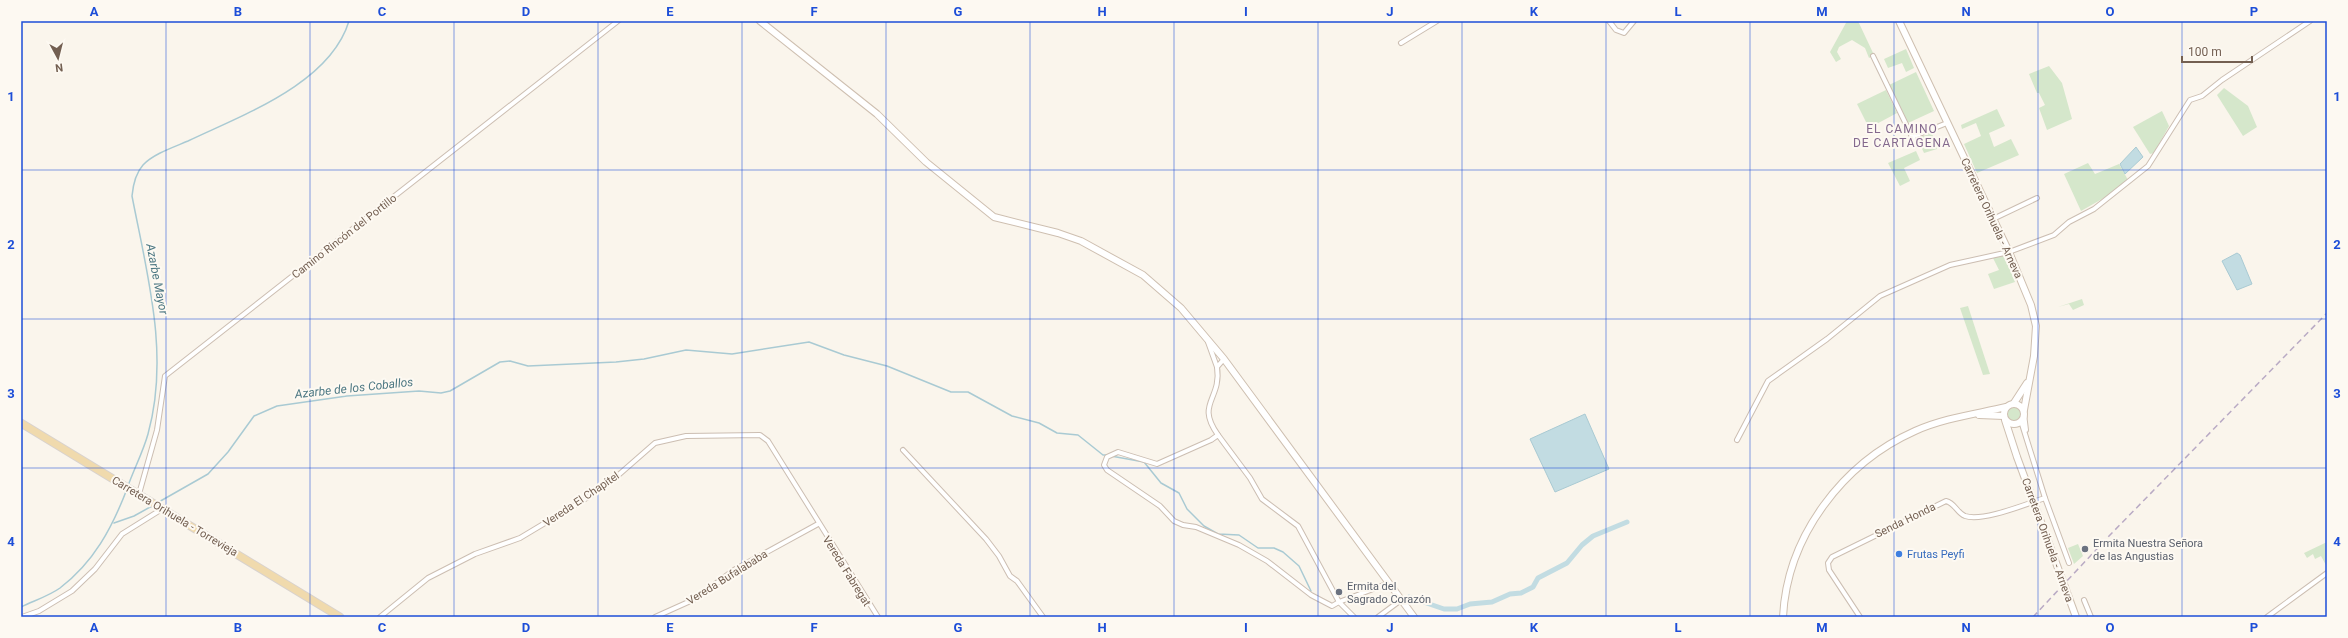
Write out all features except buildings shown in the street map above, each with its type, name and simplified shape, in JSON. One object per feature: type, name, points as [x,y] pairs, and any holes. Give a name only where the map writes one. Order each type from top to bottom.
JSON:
[{"type":"main road","points":[[760,21],[877,114],[926,162],[994,217],[1058,233],[1081,241],[1143,275],[1180,308],[1208,338],[1224,359],[1414,617]]},
{"type":"main road","name":"Carretera Orihuela - Arneva","points":[[1899,21],[2009,252],[2031,305],[2036,326],[2034,356],[2024,412]]},
{"type":"main road","name":"Carretera Orihuela - Arneva","points":[[2014,403],[2029,378]]},
{"type":"main road","points":[[1783,617],[1788,584],[1801,543],[1822,507],[1846,478],[1870,457],[1895,441],[1938,422],[2014,403],[2020,405],[2024,412],[2018,423],[2009,423],[2004,417],[1970,415]]},
{"type":"main road","points":[[2004,417],[2006,406]]},
{"type":"main road","name":"Carretera Orihuela - Arneva","points":[[2004,417],[2017,457],[2076,617]]},
{"type":"main road","name":"Carretera Orihuela - Torrevieja","points":[[21,423],[340,617]]},
{"type":"main road","name":"Carretera Orihuela - Arneva","points":[[2012,441],[2018,423]]},
{"type":"main road","name":"Carretera Orihuela - Torrevieja","points":[[329,609],[347,617]]},
{"type":"street","name":"Camino Rincón del Portillo","points":[[139,494],[157,430],[165,376],[618,21]]},
{"type":"street","points":[[1401,43],[1437,21]]},
{"type":"street","points":[[1609,21],[1616,30],[1624,33],[1634,21]]},
{"type":"street","points":[[1737,440],[1768,381],[1880,296],[1950,265],[2009,252],[2054,235],[2063,226],[2112,196],[2141,173],[2154,159],[2190,100],[2202,96],[2222,80],[2310,21]]},
{"type":"street","points":[[1873,56],[1916,145]]},
{"type":"street","points":[[1912,137],[1947,123]]},
{"type":"street","points":[[1993,219],[2037,198]]},
{"type":"street","points":[[1208,338],[1211,354],[1217,367],[1219,381],[1208,408],[1209,423],[1250,478],[1262,498],[1298,526],[1339,602],[1354,617]]},
{"type":"street","points":[[1217,367],[1224,359]]},
{"type":"street","points":[[2024,412],[2028,441],[2045,498],[2069,563]]},
{"type":"street","points":[[2018,423],[2028,441]]},
{"type":"street","name":"Vereda El Chapitel","points":[[380,617],[428,578],[475,554],[520,538],[590,496],[615,478],[648,448],[666,439],[686,436],[760,435],[768,441],[818,524]]},
{"type":"street","points":[[1218,435],[1211,440],[1161,463],[1153,464],[1145,459],[1114,452],[1107,457],[1104,465],[1107,470],[1160,506],[1174,521],[1196,527],[1239,545],[1267,561],[1323,602],[1332,606],[1389,583]]},
{"type":"street","points":[[902,450],[986,539],[999,556],[1010,576],[1017,581],[1043,617]]},
{"type":"street","name":"Senda Honda","points":[[1860,617],[1829,570],[1828,563],[1832,557],[1946,501],[1950,502],[1962,515],[1972,517],[1992,514],[2045,498]]},
{"type":"street","points":[[22,617],[39,611],[72,591],[95,568],[122,534],[163,509]]},
{"type":"street","name":"Vereda Bufalababa","points":[[655,617],[695,599],[734,570],[818,524]]},
{"type":"street","name":"Vereda Fabregat","points":[[818,524],[878,617]]},
{"type":"street","points":[[2267,617],[2327,573]]},
{"type":"street","points":[[1378,617],[1402,600]]},
{"type":"street","points":[[2084,600],[2091,617]]},
{"type":"green space","points":[[1847,21],[1858,21],[1874,55],[1869,58],[1865,48],[1852,40],[1839,47],[1837,52],[1841,59],[1836,62],[1830,52]]},
{"type":"green space","points":[[1906,49],[1914,68],[1906,72],[1902,63],[1888,68],[1884,59]]},
{"type":"green space","points":[[2049,66],[2062,83],[2072,119],[2047,130],[2039,108],[2045,105],[2039,93],[2037,93],[2029,74]]},
{"type":"green space","points":[[1916,72],[1934,111],[1908,123],[1889,85]]},
{"type":"green space","points":[[2224,88],[2248,106],[2257,127],[2243,136],[2217,95]]},
{"type":"green space","points":[[1886,90],[1897,113],[1869,128],[1857,104]]},
{"type":"green space","points":[[1997,109],[2005,126],[1989,133],[1994,147],[2011,139],[2019,155],[1977,173],[1964,144],[1981,136],[1976,123],[1962,129],[1961,125]]},
{"type":"green space","points":[[2162,111],[2169,126],[2154,153],[2150,154],[2133,127]]},
{"type":"green space","points":[[1932,133],[1937,149],[1924,153],[1917,138]]},
{"type":"green space","points":[[1916,151],[1920,160],[1904,168],[1910,181],[1900,186],[1888,163]]},
{"type":"green space","points":[[2088,163],[2095,174],[2119,164],[2128,180],[2109,195],[2081,211],[2064,174]]},
{"type":"green space","points":[[2004,255],[2015,282],[1994,289],[1988,274],[1999,270],[1993,258]]},
{"type":"green space","points":[[2082,299],[2084,305],[2073,310],[2069,304],[2058,307]]},
{"type":"green space","points":[[1968,306],[1990,374],[1983,375],[1960,308]]},
{"type":"green space","points":[[2014,407],[2019,409],[2021,414],[2019,419],[2014,421],[2009,419],[2007,414],[2009,409]]},
{"type":"green space","points":[[2327,542],[2327,567],[2321,556],[2315,559],[2313,554],[2307,558],[2304,553]]},
{"type":"green space","points":[[2078,544],[2083,556],[2074,564],[2068,548]]},
{"type":"water","points":[[2136,147],[2143,157],[2125,174],[2120,164]]},
{"type":"water","points":[[2237,253],[2240,255],[2252,284],[2237,290],[2222,261]]},
{"type":"water","points":[[1585,414],[1609,469],[1555,492],[1530,439]]},
{"type":"waterway","name":"Azarbe Mayor","points":[[128,486],[148,434],[154,404],[157,374],[157,345],[154,315],[132,196],[136,176],[143,165],[158,154],[258,108],[282,95],[304,80],[323,63],[339,43],[349,21]]},
{"type":"waterway","name":"Azarbe de los Coballos","points":[[157,503],[208,474],[228,452],[254,416],[277,406],[347,396],[419,391],[441,393],[450,391],[500,362],[510,361],[528,366],[616,362],[644,359],[686,350],[732,354],[809,342],[844,355],[887,366],[951,392],[968,392],[1012,416],[1039,423],[1057,433],[1078,435],[1103,455],[1107,455]]},
{"type":"waterway","points":[[1111,456],[1144,462],[1161,483],[1179,493],[1187,509],[1204,526],[1218,534],[1239,535],[1258,548],[1274,548],[1283,552],[1299,566],[1311,591]]},
{"type":"waterway","name":"Azarbe Mayor","points":[[21,607],[56,591],[83,567],[108,531],[127,489]]},
{"type":"waterway","name":"Azarbe de los Coballos","points":[[114,523],[134,516],[152,506]]},
{"type":"waterway","points":[[1409,597],[1444,609],[1457,609],[1470,604],[1492,602],[1510,594],[1521,593],[1533,587],[1538,578],[1567,563],[1582,545],[1593,536],[1627,522]]},
{"type":"railway","points":[[2033,617],[2110,535],[2327,313]]},
{"type":"place","name":"Ermita Nuestra Señora de las Angustias","points":[[2085,549]]},
{"type":"place","name":"Frutas Peyfi","points":[[1899,554]]},
{"type":"place","name":"Ermita del Sagrado Corazón","points":[[1339,592]]},
{"type":"district","name":"EL CAMINO DE CARTAGENA","points":[[1902,136]]}]
